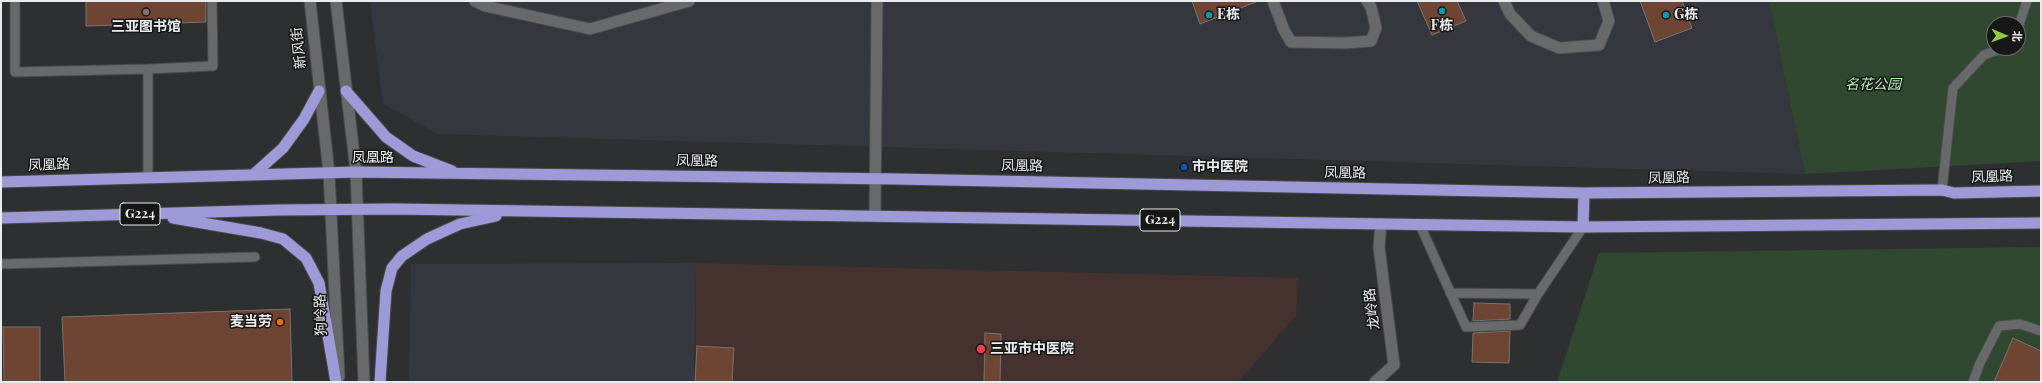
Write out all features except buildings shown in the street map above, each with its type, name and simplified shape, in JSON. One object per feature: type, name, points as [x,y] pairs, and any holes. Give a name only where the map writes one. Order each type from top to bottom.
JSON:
[{"type":"highway","points":[[346,91],[386,137],[413,156],[458,174]]},
{"type":"highway","points":[[254,174],[283,148],[304,119],[319,92]]},
{"type":"highway","name":"凤凰路","points":[[1,182],[356,172],[874,178],[1584,193],[1942,190],[1954,194],[2041,191]]},
{"type":"highway","points":[[1583,227],[1584,193]]},
{"type":"highway","name":"G224","points":[[1,218],[357,210],[1583,227],[2041,223]]},
{"type":"highway","points":[[380,382],[386,291],[392,268],[397,262],[426,239],[460,224],[485,218],[532,212]]},
{"type":"highway","points":[[147,214],[261,233],[283,239],[306,258],[319,283],[336,382]]},
{"type":"street","name":"新风街","points":[[310,1],[329,173]]},
{"type":"street","points":[[336,1],[356,172],[364,382]]},
{"type":"street","points":[[475,1],[485,6],[590,29],[689,1]]},
{"type":"street","points":[[875,216],[874,178],[877,1]]},
{"type":"street","points":[[1273,1],[1284,30],[1291,42],[1346,43],[1371,41],[1376,28],[1371,7],[1367,1]]},
{"type":"street","points":[[1504,1],[1510,14],[1531,36],[1559,48],[1599,45],[1609,21],[1603,1]]},
{"type":"street","name":"狗岭路","points":[[329,173],[334,247],[339,382]]},
{"type":"street","name":"龙岭路","points":[[1375,382],[1394,365],[1379,247],[1381,224]]},
{"type":"lane","points":[[15,1],[15,72],[213,66],[212,1]]},
{"type":"lane","points":[[2022,16],[2027,1]]},
{"type":"lane","points":[[1942,190],[1953,88],[1986,54]]},
{"type":"lane","points":[[148,69],[148,177]]},
{"type":"lane","points":[[1420,225],[1466,327],[1520,325],[1538,294],[1583,227]]},
{"type":"lane","points":[[1,264],[255,257]]},
{"type":"lane","points":[[1450,293],[1538,294]]},
{"type":"lane","points":[[1973,382],[1980,363],[1999,326],[2020,324],[2041,331]]},
{"type":"shaded area","points":[[370,1],[1769,1],[1805,174],[438,134],[383,104]]},
{"type":"shaded area","points":[[696,263],[694,382],[409,382],[411,264]]},
{"type":"shaded area","name":"三亚市中医院","points":[[696,263],[1298,278],[1296,316],[1238,382],[695,382]]},
{"type":"green space","name":"名花公园","points":[[1769,1],[2041,1],[2041,161],[1805,174]]},
{"type":"green space","points":[[2041,247],[2041,382],[1557,382],[1599,253]]},
{"type":"place","name":"F栋","points":[[1442,11]]},
{"type":"place","name":"三亚图书馆","points":[[146,12]]},
{"type":"place","name":"E栋","points":[[1209,15]]},
{"type":"place","name":"G栋","points":[[1666,15]]},
{"type":"place","name":"市中医院","points":[[1184,167]]},
{"type":"place","name":"麦当劳","points":[[280,322]]},
{"type":"place","name":"三亚市中医院","points":[[981,349]]}]
